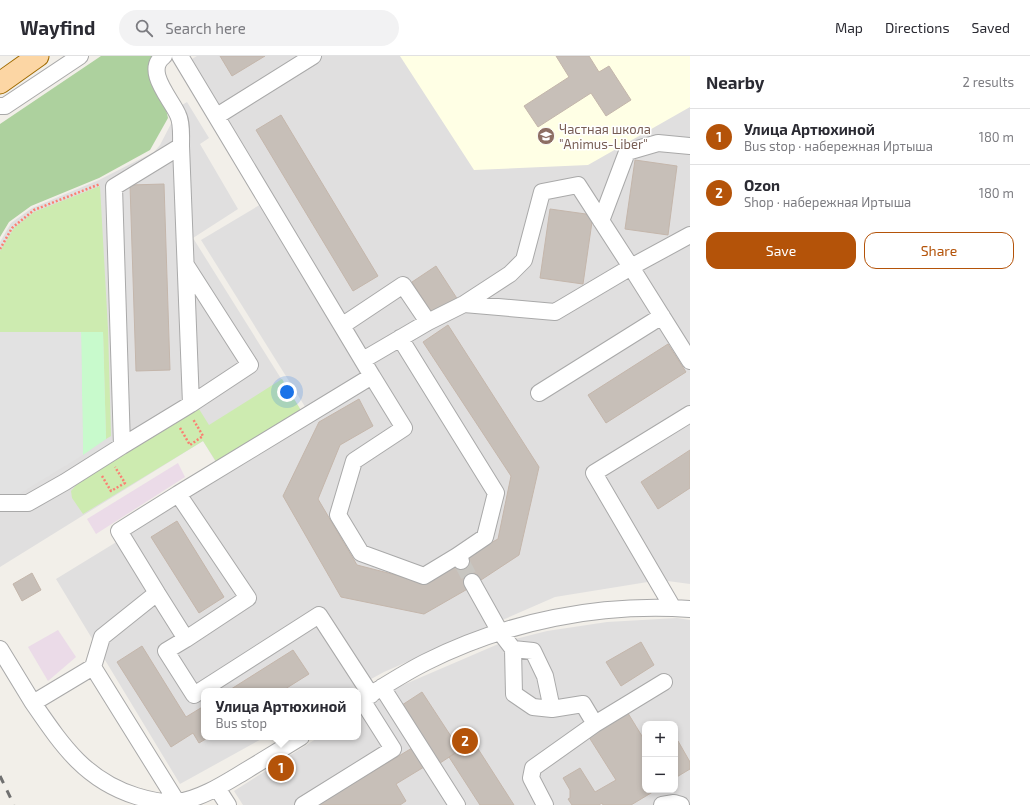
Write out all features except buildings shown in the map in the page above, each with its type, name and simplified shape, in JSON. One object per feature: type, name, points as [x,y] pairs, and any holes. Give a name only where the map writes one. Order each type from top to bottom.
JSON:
[{"type":"main road","points":[[0,83],[38,56]]},
{"type":"street","points":[[1,106],[5,106],[80,56]]},
{"type":"street","points":[[164,56],[157,68],[158,79],[179,116],[186,264],[188,406]]},
{"type":"street","points":[[180,56],[404,428],[354,461],[338,515],[361,554],[424,576],[459,559],[484,537],[496,493],[400,338]]},
{"type":"street","points":[[217,116],[313,56]]},
{"type":"street","points":[[601,221],[627,152],[658,143],[690,146]]},
{"type":"street","points":[[122,446],[108,186],[181,146]]},
{"type":"street","points":[[363,360],[428,322],[464,304],[510,274],[524,260],[542,192],[578,185],[632,267],[690,361]]},
{"type":"street","points":[[464,304],[555,312],[690,235]]},
{"type":"street","points":[[0,503],[28,502],[65,482],[108,454],[188,406],[250,365],[186,264]]},
{"type":"street","points":[[343,325],[403,285],[428,322]]},
{"type":"street","points":[[539,393],[662,316]]},
{"type":"street","points":[[186,639],[119,531],[372,376]]},
{"type":"street","points":[[673,608],[594,473],[690,414]]},
{"type":"street","points":[[178,494],[248,598],[166,651],[194,695],[201,691]]},
{"type":"street","points":[[472,582],[500,632],[513,649],[514,694],[533,707],[552,709],[583,704],[595,724]]},
{"type":"street","points":[[33,703],[93,667],[102,638],[157,593]]},
{"type":"street","points":[[368,696],[439,656],[500,632],[542,620],[585,612],[629,608],[690,609]]},
{"type":"street","points":[[205,688],[319,615],[368,696],[392,749],[303,805]]},
{"type":"street","points":[[0,649],[33,703],[75,759],[94,776],[120,791],[152,801],[177,802],[201,795],[217,788],[296,740]]},
{"type":"street","points":[[513,649],[533,651],[545,676],[552,709]]},
{"type":"street","points":[[93,667],[177,802]]},
{"type":"street","points":[[545,805],[531,778],[533,768],[595,724],[664,682]]},
{"type":"street","points":[[368,696],[457,805]]},
{"type":"street","points":[[217,788],[228,805]]},
{"type":"street","points":[[662,805],[674,803],[681,805]]},
{"type":"path","points":[[0,248],[12,228],[34,210],[108,186]]},
{"type":"path","points":[[172,415],[190,445],[203,436],[188,406]]},
{"type":"path","points":[[94,463],[111,491],[125,484],[108,454]]},
{"type":"shaded area","points":[[197,56],[690,56],[690,584],[660,580],[555,597],[384,672],[355,688],[201,688],[201,740],[260,740],[180,784],[56,579],[314,421],[201,240],[273,197],[192,59]]},
{"type":"shaded area","name":"Частная школа \"Animus-Liber\"","points":[[400,56],[690,56],[690,107],[588,165],[474,170]]},
{"type":"shaded area","points":[[187,102],[209,138],[200,144],[238,209],[193,238],[302,412],[217,464],[203,441],[0,567],[0,242],[11,223],[32,208],[99,180],[154,152],[160,145],[174,118],[170,112]]},
{"type":"shaded area","points":[[0,332],[81,332],[83,455],[19,494],[0,494]]},
{"type":"shaded area","points":[[178,463],[185,477],[96,534],[87,519]]},
{"type":"shaded area","points":[[677,618],[690,620],[690,805],[243,805],[234,791],[314,740],[361,740],[361,710],[396,688],[503,642],[547,631],[607,622]]},
{"type":"shaded area","points":[[58,630],[76,657],[48,681],[28,647]]},
{"type":"green space","points":[[101,56],[154,56],[168,118],[150,150],[99,178],[31,206],[9,222],[0,237],[0,124]]},
{"type":"green space","points":[[100,186],[108,329],[111,436],[106,439],[103,332],[0,332],[0,251],[14,228],[34,212]]},
{"type":"green space","points":[[81,332],[103,332],[106,439],[83,455]]},
{"type":"green space","points":[[282,379],[302,412],[217,463],[203,441],[83,514],[72,498],[71,491],[78,483],[199,409],[209,425]]},
{"type":"tunnel","points":[[461,561],[472,582]]},
{"type":"railway","points":[[0,776],[14,805]]},
{"type":"place","name":"Частная школа \"Animus-Liber\"","points":[[546,136]]},
{"type":"place","name":"Ozon","points":[[465,741]]},
{"type":"place","name":"Улица Артюхиной","points":[[281,768]]}]
